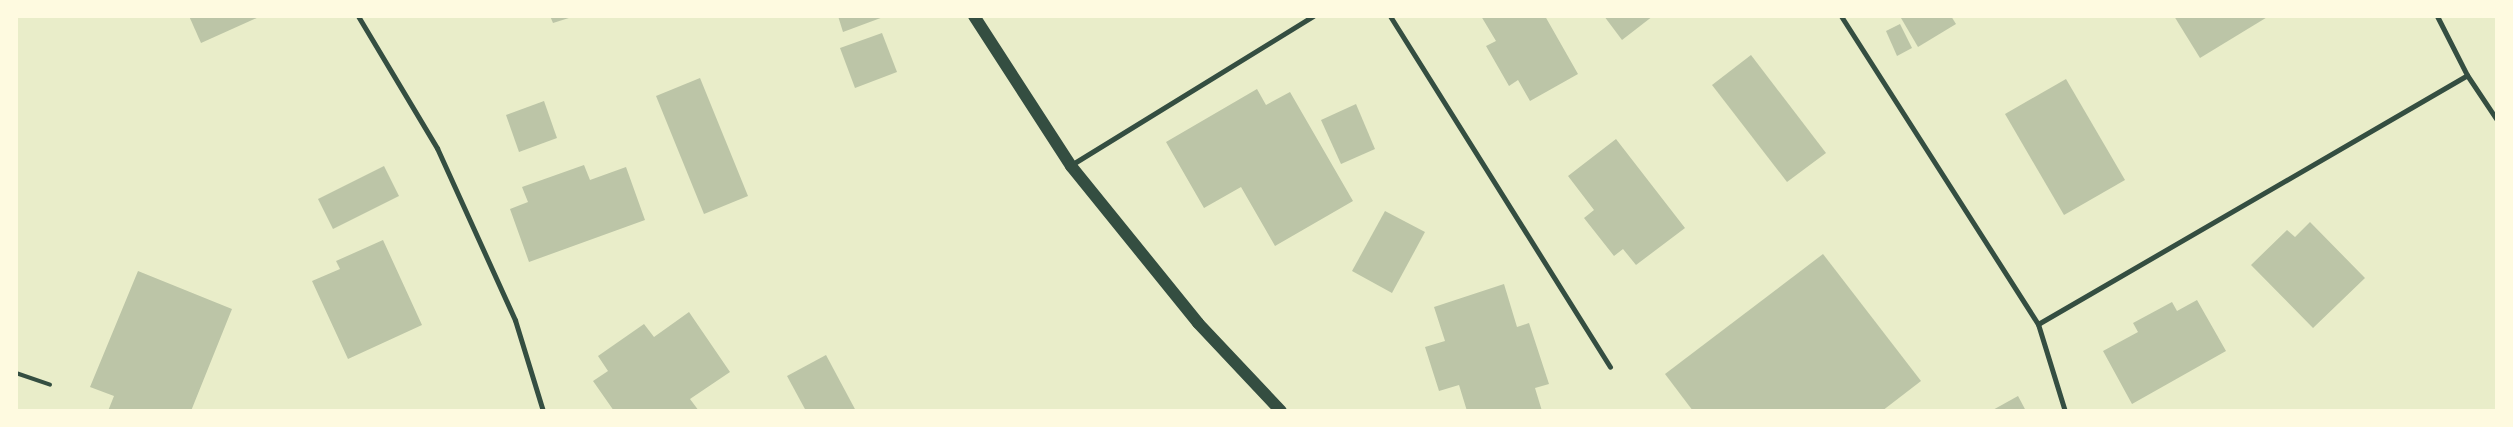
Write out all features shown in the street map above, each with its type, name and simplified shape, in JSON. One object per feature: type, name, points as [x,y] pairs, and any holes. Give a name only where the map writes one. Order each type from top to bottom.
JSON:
[{"type":"main road","points":[[974,16],[1071,166],[1198,323],[1282,411]]},
{"type":"street","points":[[358,16],[438,148],[515,320],[543,411]]},
{"type":"street","points":[[1071,166],[1313,16]]},
{"type":"street","points":[[1390,16],[1610,367]]},
{"type":"street","points":[[1840,16],[2038,324],[2065,411]]},
{"type":"street","points":[[2437,16],[2467,75],[2497,120]]},
{"type":"street","points":[[2038,324],[2467,75]]},
{"type":"lane","points":[[16,373],[50,385]]},
{"type":"building","points":[[189,16],[261,16],[201,43]]},
{"type":"building","points":[[550,16],[571,16],[572,17],[553,23]]},
{"type":"building","points":[[838,16],[886,16],[843,32]]},
{"type":"building","points":[[1481,16],[1545,16],[1578,74],[1530,101],[1518,80],[1509,86],[1486,46],[1496,41]]},
{"type":"building","points":[[1604,16],[1653,16],[1622,40]]},
{"type":"building","points":[[1905,16],[1951,16],[1956,24],[1918,47],[1901,18]]},
{"type":"building","points":[[2174,16],[2269,16],[2200,58]]},
{"type":"building","points":[[1900,24],[1912,48],[1897,56],[1886,31]]},
{"type":"building","points":[[882,33],[897,72],[855,88],[840,48]]},
{"type":"building","points":[[1751,55],[1826,153],[1787,182],[1712,85]]},
{"type":"building","points":[[700,78],[748,196],[704,214],[656,96]]},
{"type":"building","points":[[2066,79],[2125,180],[2064,215],[2005,114]]},
{"type":"building","points":[[1257,89],[1266,105],[1290,92],[1353,201],[1275,246],[1241,187],[1204,208],[1166,142]]},
{"type":"building","points":[[544,101],[557,138],[519,152],[506,115]]},
{"type":"building","points":[[1356,104],[1375,149],[1341,164],[1321,120]]},
{"type":"building","points":[[1616,139],[1685,228],[1636,265],[1623,249],[1614,256],[1584,218],[1594,210],[1568,176]]},
{"type":"building","points":[[584,165],[590,180],[626,167],[645,220],[529,262],[510,209],[528,202],[522,187]]},
{"type":"building","points":[[384,166],[399,196],[333,229],[318,199]]},
{"type":"building","points":[[1385,211],[1425,232],[1392,293],[1352,271]]},
{"type":"building","points":[[2310,222],[2365,278],[2313,328],[2251,265],[2287,230],[2295,237]]},
{"type":"building","points":[[383,240],[422,325],[348,359],[312,281],[340,269],[336,261]]},
{"type":"building","points":[[1823,254],[1921,381],[1882,411],[1693,411],[1665,374]]},
{"type":"building","points":[[138,271],[232,309],[191,411],[108,411],[114,396],[90,387]]},
{"type":"building","points":[[1504,284],[1517,327],[1529,323],[1549,384],[1535,388],[1542,411],[1467,411],[1459,385],[1439,391],[1425,347],[1445,341],[1434,307]]},
{"type":"building","points":[[2197,300],[2226,351],[2132,404],[2103,351],[2138,332],[2133,323],[2172,302],[2177,311]]},
{"type":"building","points":[[689,312],[730,372],[690,399],[699,411],[614,411],[593,381],[608,371],[598,356],[644,324],[654,337]]},
{"type":"building","points":[[826,355],[856,411],[806,411],[787,376]]},
{"type":"building","points":[[2018,396],[2026,411],[1991,411]]}]
